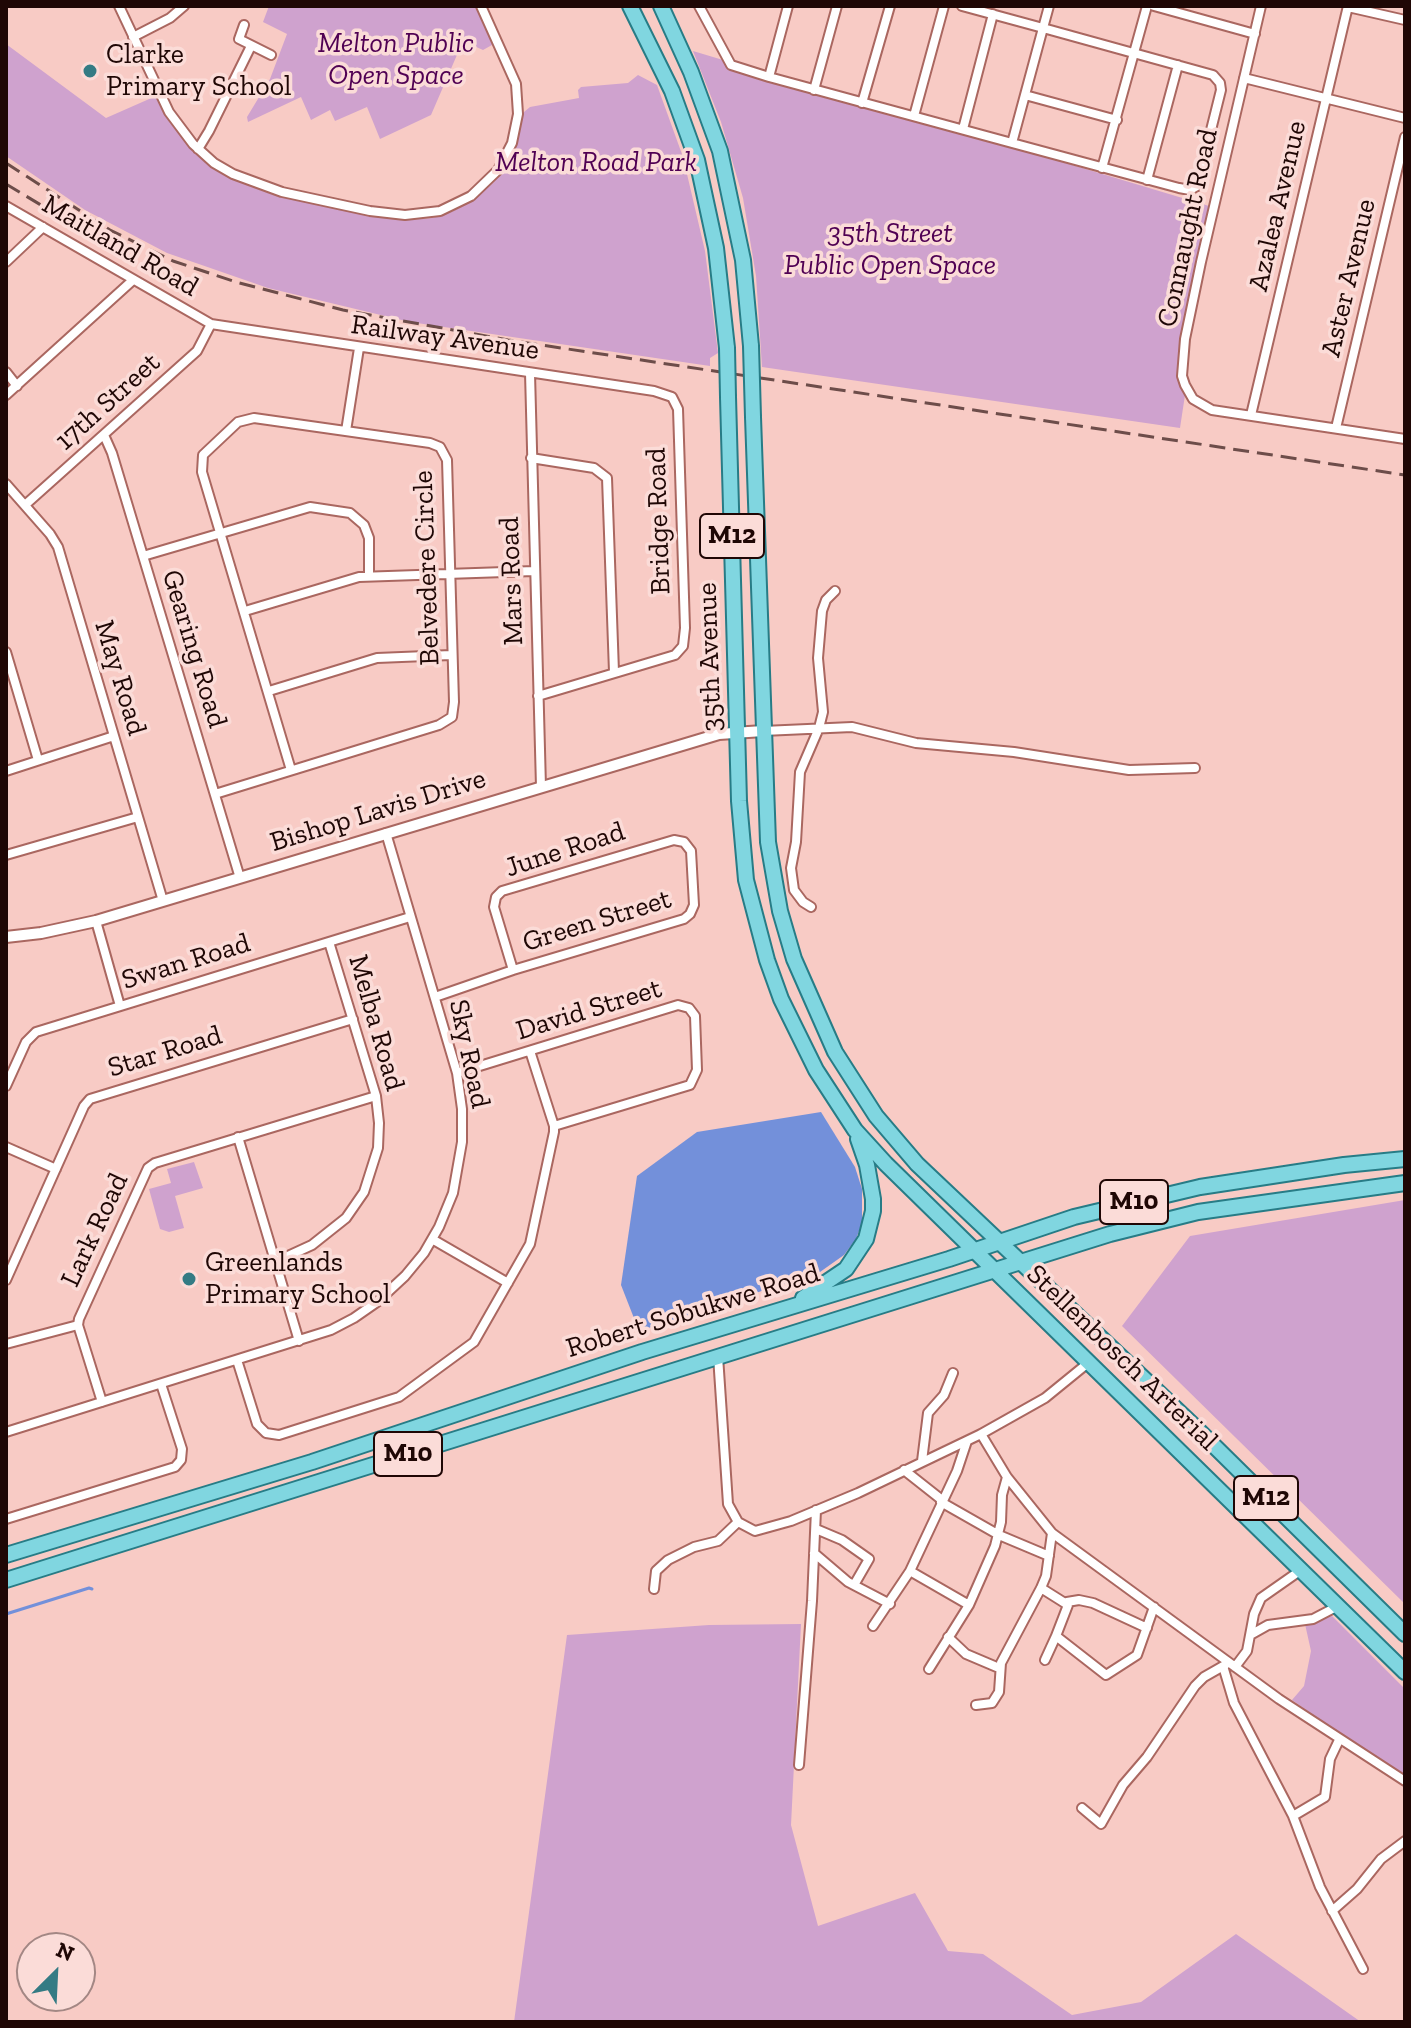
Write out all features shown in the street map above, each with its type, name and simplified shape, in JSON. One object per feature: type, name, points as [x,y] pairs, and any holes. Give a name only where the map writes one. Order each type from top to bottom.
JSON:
[{"type":"main road","name":"35th Avenue","points":[[630,6],[672,91],[697,160],[716,248],[727,348],[741,839],[746,880],[762,946],[799,1038],[826,1087],[855,1130],[973,1250]]},
{"type":"main road","name":"35th Avenue","points":[[661,6],[691,72],[720,151],[743,260],[751,346],[766,821],[773,876],[794,959],[845,1070],[889,1134],[998,1242]]},
{"type":"main road","points":[[789,1307],[846,1269],[866,1239],[873,1211],[872,1187],[855,1130]]},
{"type":"main road","name":"Robert Sobukwe Road","points":[[6,1555],[312,1462],[642,1352],[1074,1217],[1179,1191],[1271,1175],[1405,1159]]},
{"type":"main road","name":"Robert Sobukwe Road","points":[[6,1580],[1110,1234],[1198,1212],[1405,1183]]},
{"type":"main road","name":"Stellenbosch Arterial","points":[[998,1242],[1195,1427],[1405,1634]]},
{"type":"main road","name":"Stellenbosch Arterial","points":[[973,1250],[1405,1672]]},
{"type":"street","points":[[119,6],[169,112],[198,149],[223,169],[265,186],[370,211],[422,214],[465,201],[485,185],[503,162],[512,143],[518,114],[513,74],[481,6]]},
{"type":"street","points":[[133,37],[170,18],[184,6]]},
{"type":"street","points":[[699,6],[731,65],[1147,180],[1190,190],[1197,186],[1221,90],[1220,83],[1213,75],[962,6]]},
{"type":"street","points":[[769,77],[788,8],[776,6]]},
{"type":"street","points":[[814,90],[837,6]]},
{"type":"street","points":[[862,103],[890,6]]},
{"type":"street","points":[[914,116],[944,6]]},
{"type":"street","points":[[1012,143],[1049,6]]},
{"type":"street","points":[[1102,168],[1147,6]]},
{"type":"street","points":[[1154,6],[1188,10],[1255,34]]},
{"type":"street","name":"Connaught Road","points":[[1261,6],[1201,262],[1185,339],[1182,376],[1189,394],[1202,406],[1405,439]]},
{"type":"street","points":[[1348,6],[1405,20]]},
{"type":"street","name":"Azalea Avenue","points":[[1251,415],[1348,6]]},
{"type":"street","points":[[963,129],[993,14]]},
{"type":"street","points":[[244,25],[239,39],[271,55]]},
{"type":"street","points":[[198,149],[251,46]]},
{"type":"street","points":[[1147,180],[1178,65]]},
{"type":"street","points":[[1244,78],[1405,118]]},
{"type":"street","points":[[1025,95],[1117,120]]},
{"type":"street","name":"Aster Avenue","points":[[1336,428],[1405,137]]},
{"type":"street","name":"Maitland Road","points":[[6,206],[211,324]]},
{"type":"street","points":[[6,262],[43,227]]},
{"type":"street","points":[[6,395],[133,280]]},
{"type":"street","name":"Railway Avenue","points":[[211,324],[654,391],[672,397]]},
{"type":"street","name":"17th Street","points":[[25,505],[197,351],[211,324]]},
{"type":"street","points":[[346,431],[359,348]]},
{"type":"street","points":[[6,372],[17,386]]},
{"type":"street","name":"Mars Road","points":[[530,373],[541,787]]},
{"type":"street","name":"Bridge Road","points":[[614,672],[675,655],[683,646],[678,409],[672,397]]},
{"type":"street","name":"Belvedere Circle","points":[[215,794],[447,721],[452,717],[447,460],[443,450],[430,443],[259,418],[238,422],[201,459],[202,472],[291,770]]},
{"type":"street","name":"Gearing Road","points":[[104,435],[240,878]]},
{"type":"street","points":[[531,458],[594,468],[607,478],[614,672],[538,696]]},
{"type":"street","name":"May Road","points":[[6,484],[58,547],[163,901]]},
{"type":"street","points":[[143,556],[305,507],[350,513],[364,525],[369,534],[369,575]]},
{"type":"street","points":[[245,611],[369,575],[534,571]]},
{"type":"street","points":[[811,907],[794,890],[791,868],[796,842],[800,772],[819,728],[824,704],[818,658],[822,611],[826,600],[835,591]]},
{"type":"street","points":[[6,652],[38,760]]},
{"type":"street","points":[[269,691],[377,658],[451,655]]},
{"type":"street","points":[[763,731],[863,729],[916,743],[1014,752],[1129,770],[1195,768]]},
{"type":"street","name":"Bishop Lavis Drive","points":[[6,937],[96,921],[706,737],[739,731],[763,731]]},
{"type":"street","points":[[6,771],[114,736]]},
{"type":"street","points":[[6,855],[138,817]]},
{"type":"street","name":"Sky Road","points":[[6,1432],[299,1341],[344,1324],[369,1309],[405,1276],[432,1239],[450,1203],[459,1165],[462,1109],[457,1073],[386,833]]},
{"type":"street","name":"Green Street","points":[[435,997],[513,970],[684,919],[694,905],[691,851],[684,842],[674,840]]},
{"type":"street","name":"June Road","points":[[513,970],[494,907],[496,897],[502,891],[674,840]]},
{"type":"street","name":"Swan Road","points":[[6,1086],[10,1067],[36,1032],[410,917]]},
{"type":"street","points":[[96,921],[120,1006]]},
{"type":"street","name":"Melba Road","points":[[275,1262],[324,1237],[346,1218],[364,1192],[378,1148],[376,1096],[329,942]]},
{"type":"street","name":"David Street","points":[[457,1073],[678,1005],[689,1008],[695,1016],[697,1070],[690,1085],[554,1126]]},
{"type":"street","name":"Star Road","points":[[6,1280],[84,1106],[93,1097],[353,1019]]},
{"type":"street","points":[[237,1360],[257,1424],[266,1433],[279,1435],[399,1397],[474,1342],[533,1235],[554,1126],[530,1051]]},
{"type":"street","name":"Lark Road","points":[[102,1402],[78,1325],[82,1310],[148,1168],[155,1163],[376,1096]]},
{"type":"street","points":[[238,1137],[299,1341]]},
{"type":"street","points":[[6,1147],[56,1169]]},
{"type":"street","points":[[432,1239],[508,1283]]},
{"type":"street","points":[[7,1341],[78,1325]]},
{"type":"street","points":[[718,1356],[728,1504],[738,1522],[755,1531],[767,1530],[816,1510],[981,1434],[1045,1398],[1088,1363]]},
{"type":"street","points":[[922,1461],[928,1413],[944,1395],[953,1373]]},
{"type":"street","points":[[6,1519],[175,1467],[181,1460],[182,1449],[161,1384]]},
{"type":"street","points":[[981,1434],[1007,1477],[1052,1533],[1229,1665],[1405,1781]]},
{"type":"street","points":[[873,1626],[910,1571],[957,1471],[967,1441]]},
{"type":"street","points":[[904,1470],[941,1501],[999,1535],[1049,1556]]},
{"type":"street","points":[[929,1669],[969,1605],[999,1535],[1002,1495],[1007,1477]]},
{"type":"street","points":[[799,1765],[816,1510]]},
{"type":"street","points":[[654,1589],[656,1571],[668,1560],[694,1547],[718,1541],[738,1522]]},
{"type":"street","points":[[816,1529],[842,1540],[869,1559],[854,1585]]},
{"type":"street","points":[[976,1705],[988,1705],[996,1697],[1001,1681],[999,1668],[1041,1588],[1052,1533]]},
{"type":"street","points":[[814,1553],[854,1585],[890,1604]]},
{"type":"street","points":[[1082,1808],[1101,1824],[1123,1785],[1147,1757],[1195,1686],[1204,1677],[1229,1665],[1247,1651],[1254,1614],[1261,1598],[1301,1570]]},
{"type":"street","points":[[910,1571],[969,1605]]},
{"type":"street","points":[[1041,1588],[1067,1602],[1079,1600],[1093,1603],[1147,1628]]},
{"type":"street","points":[[1045,1660],[1069,1608],[1067,1602]]},
{"type":"street","points":[[1252,1634],[1262,1627],[1280,1622],[1313,1619],[1338,1606]]},
{"type":"street","points":[[1056,1636],[1106,1675],[1137,1655],[1154,1607]]},
{"type":"street","points":[[948,1637],[966,1654],[999,1668]]},
{"type":"street","points":[[1229,1665],[1234,1703],[1293,1816],[1308,1861],[1363,1969]]},
{"type":"street","points":[[1293,1816],[1325,1797],[1330,1759],[1339,1740]]},
{"type":"street","points":[[1332,1911],[1357,1889],[1381,1859],[1405,1841]]},
{"type":"green space","name":"Melton Public Open Space","points":[[269,6],[476,6],[493,41],[483,50],[463,41],[431,115],[380,139],[367,107],[335,121],[330,110],[311,120],[301,97],[248,122],[247,117],[270,79],[287,34],[263,22]]},
{"type":"green space","name":"Melton Road Park","points":[[6,44],[106,118],[156,96],[171,124],[187,144],[231,178],[275,194],[358,213],[408,220],[432,218],[453,211],[471,202],[494,182],[515,151],[524,112],[530,107],[579,98],[578,90],[581,87],[628,83],[638,75],[657,85],[683,157],[705,251],[718,353],[710,358],[710,366],[410,322],[268,288],[167,253],[85,210],[6,156]]},
{"type":"green space","name":"35th Street Public Open Space","points":[[693,51],[1209,206],[1182,340],[1178,373],[1185,395],[1180,428],[762,367],[756,276],[743,198],[721,122]]},
{"type":"green space","points":[[194,1162],[203,1188],[175,1196],[184,1228],[169,1232],[160,1229],[149,1189],[171,1183],[167,1169]]},
{"type":"green space","points":[[1405,1200],[1405,1604],[1122,1326],[1190,1236]]},
{"type":"green space","points":[[1332,1616],[1405,1689],[1405,1779],[1292,1700],[1304,1686],[1311,1651],[1305,1624]]},
{"type":"green space","points":[[801,1624],[791,1825],[818,1926],[915,1893],[948,1951],[983,1954],[1072,2015],[1141,2002],[1236,1934],[1361,2022],[514,2022],[567,1635],[709,1625]]},
{"type":"water","points":[[821,1112],[855,1167],[862,1189],[862,1223],[856,1239],[844,1255],[820,1272],[639,1331],[621,1285],[637,1176],[697,1132]]},
{"type":"waterway","points":[[6,1614],[92,1589]]},
{"type":"railway","points":[[6,163],[110,230],[173,261],[236,282],[343,310],[508,340],[1405,475]]},
{"type":"railway","points":[[6,184],[79,228],[121,247]]},
{"type":"place","name":"Clarke Primary School","points":[[90,71]]},
{"type":"place","name":"Greenlands Primary School","points":[[189,1279]]}]
